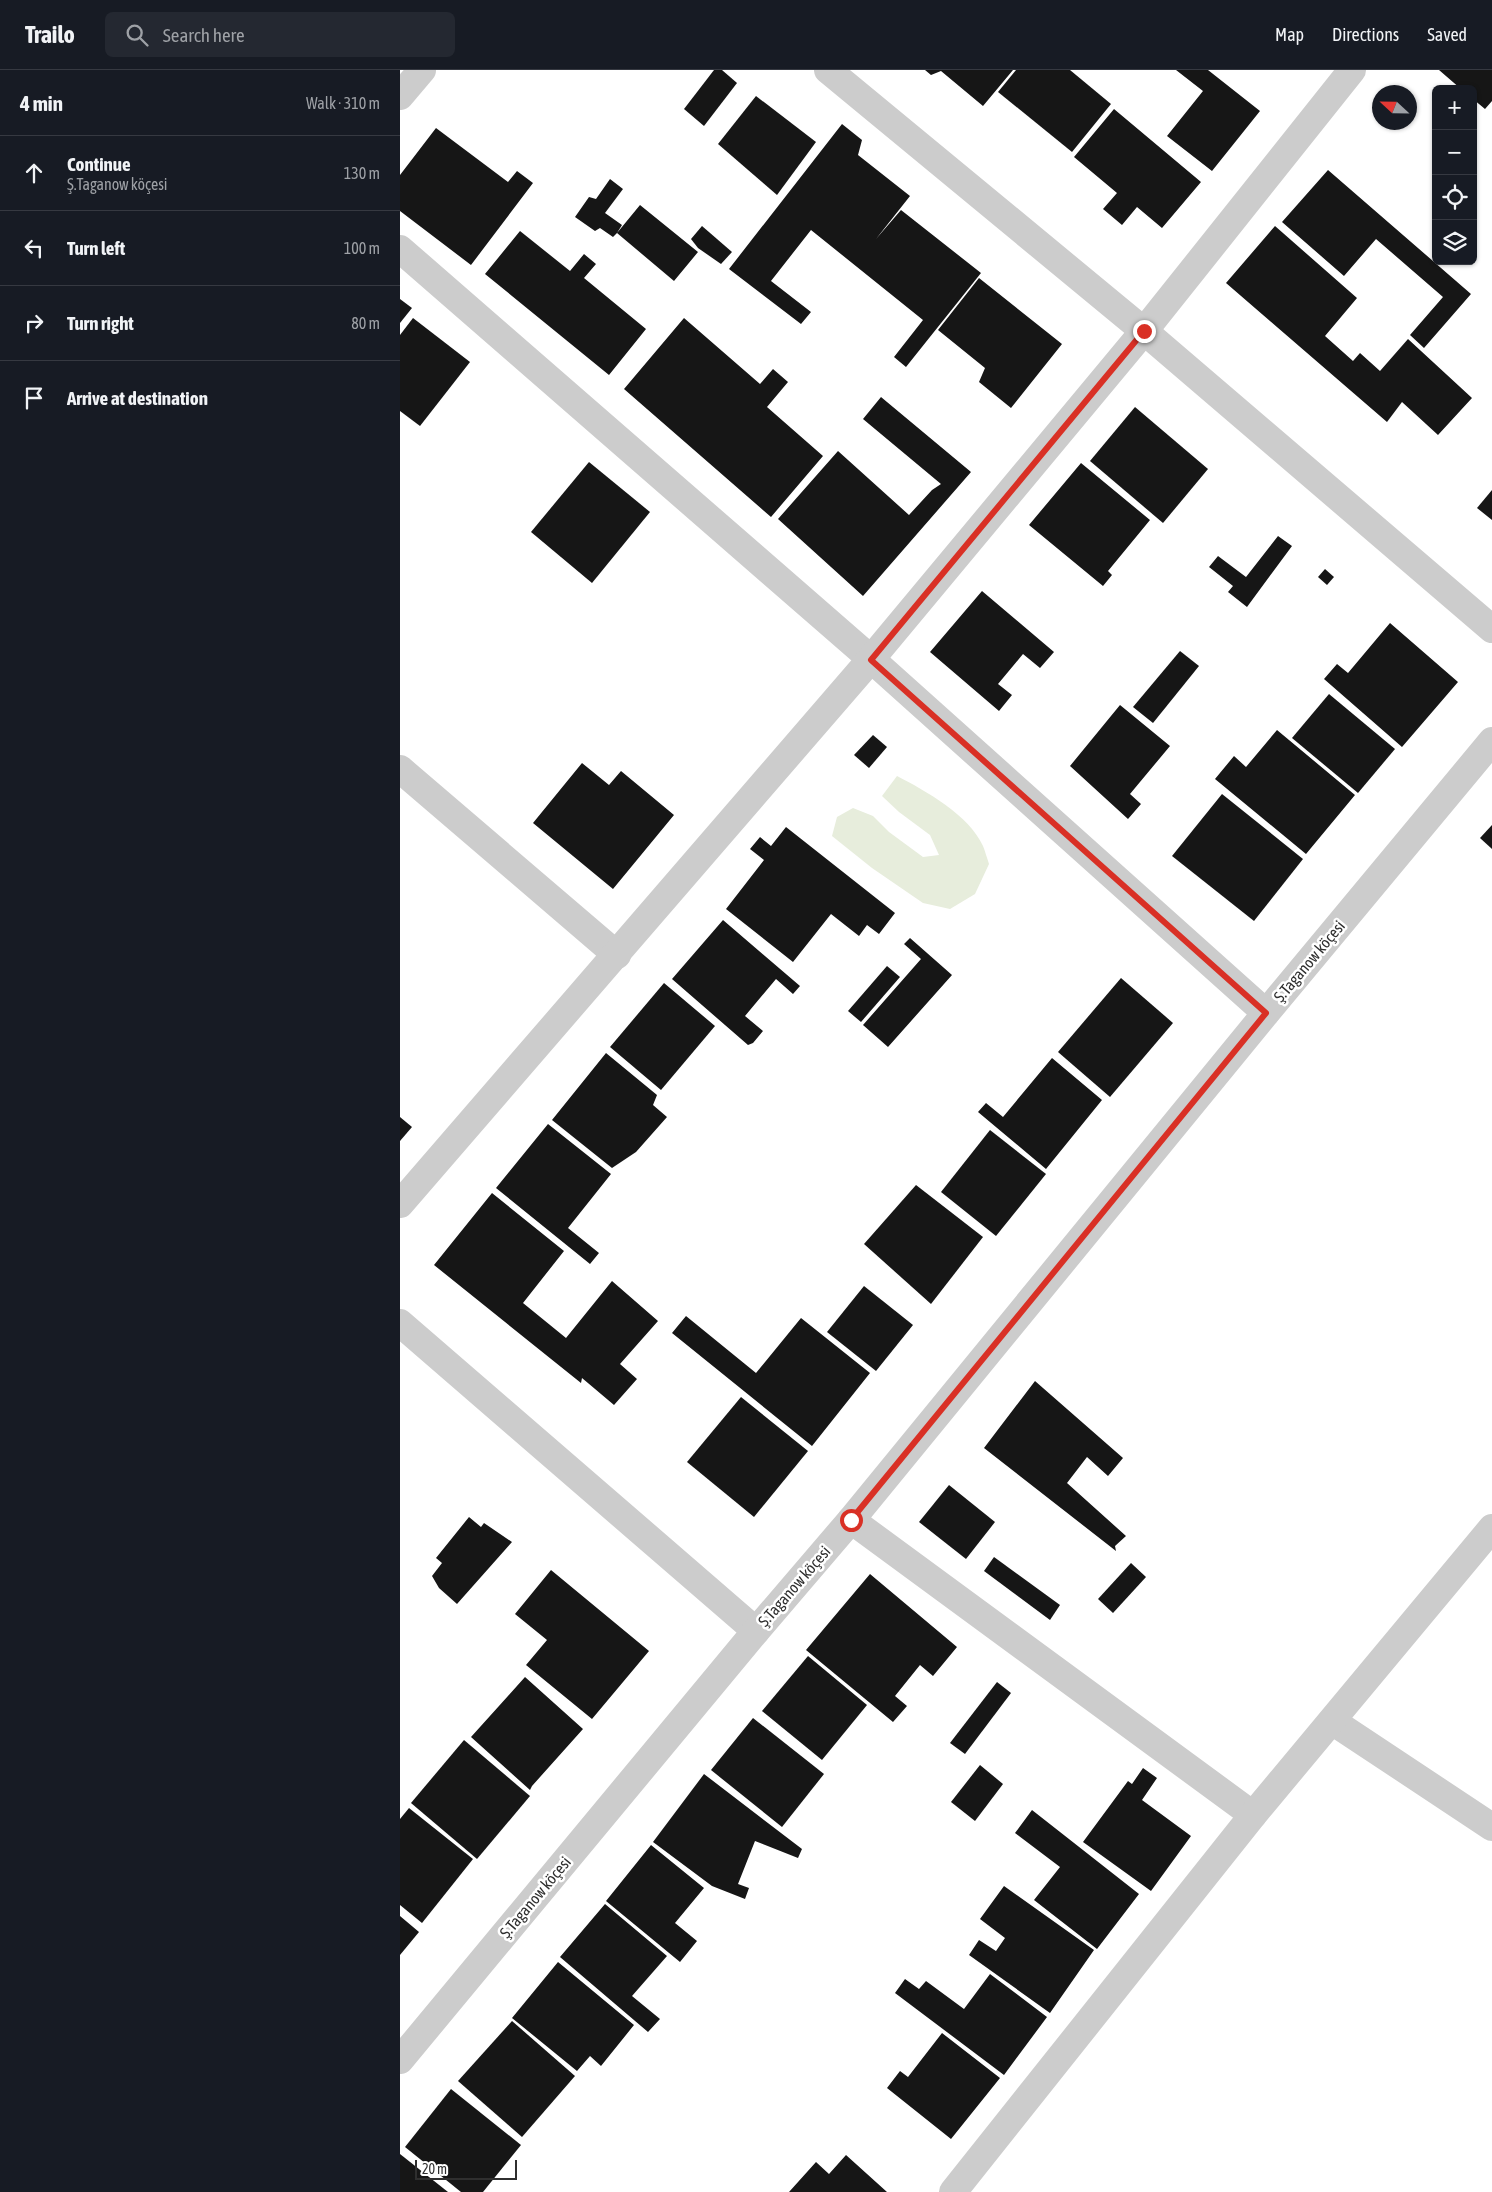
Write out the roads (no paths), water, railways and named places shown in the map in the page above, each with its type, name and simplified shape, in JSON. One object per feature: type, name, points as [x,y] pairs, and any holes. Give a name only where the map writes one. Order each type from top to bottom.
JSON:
[{"type":"street","points":[[400,96],[422,70]]},
{"type":"street","points":[[828,70],[1144,331],[1492,629]]},
{"type":"street","points":[[400,1204],[871,660],[1144,331],[1352,70]]},
{"type":"street","points":[[400,248],[871,660],[1266,1013]]},
{"type":"street","name":"Ş.Taganow köçesi","points":[[400,2060],[756,1631],[851,1520],[1266,1013],[1492,741]]},
{"type":"street","points":[[400,769],[617,955]]},
{"type":"street","points":[[400,1323],[756,1631]]},
{"type":"street","points":[[851,1520],[1253,1815]]},
{"type":"street","points":[[953,2192],[1253,1815],[1492,1528]]},
{"type":"street","points":[[1332,1721],[1492,1826]]}]
